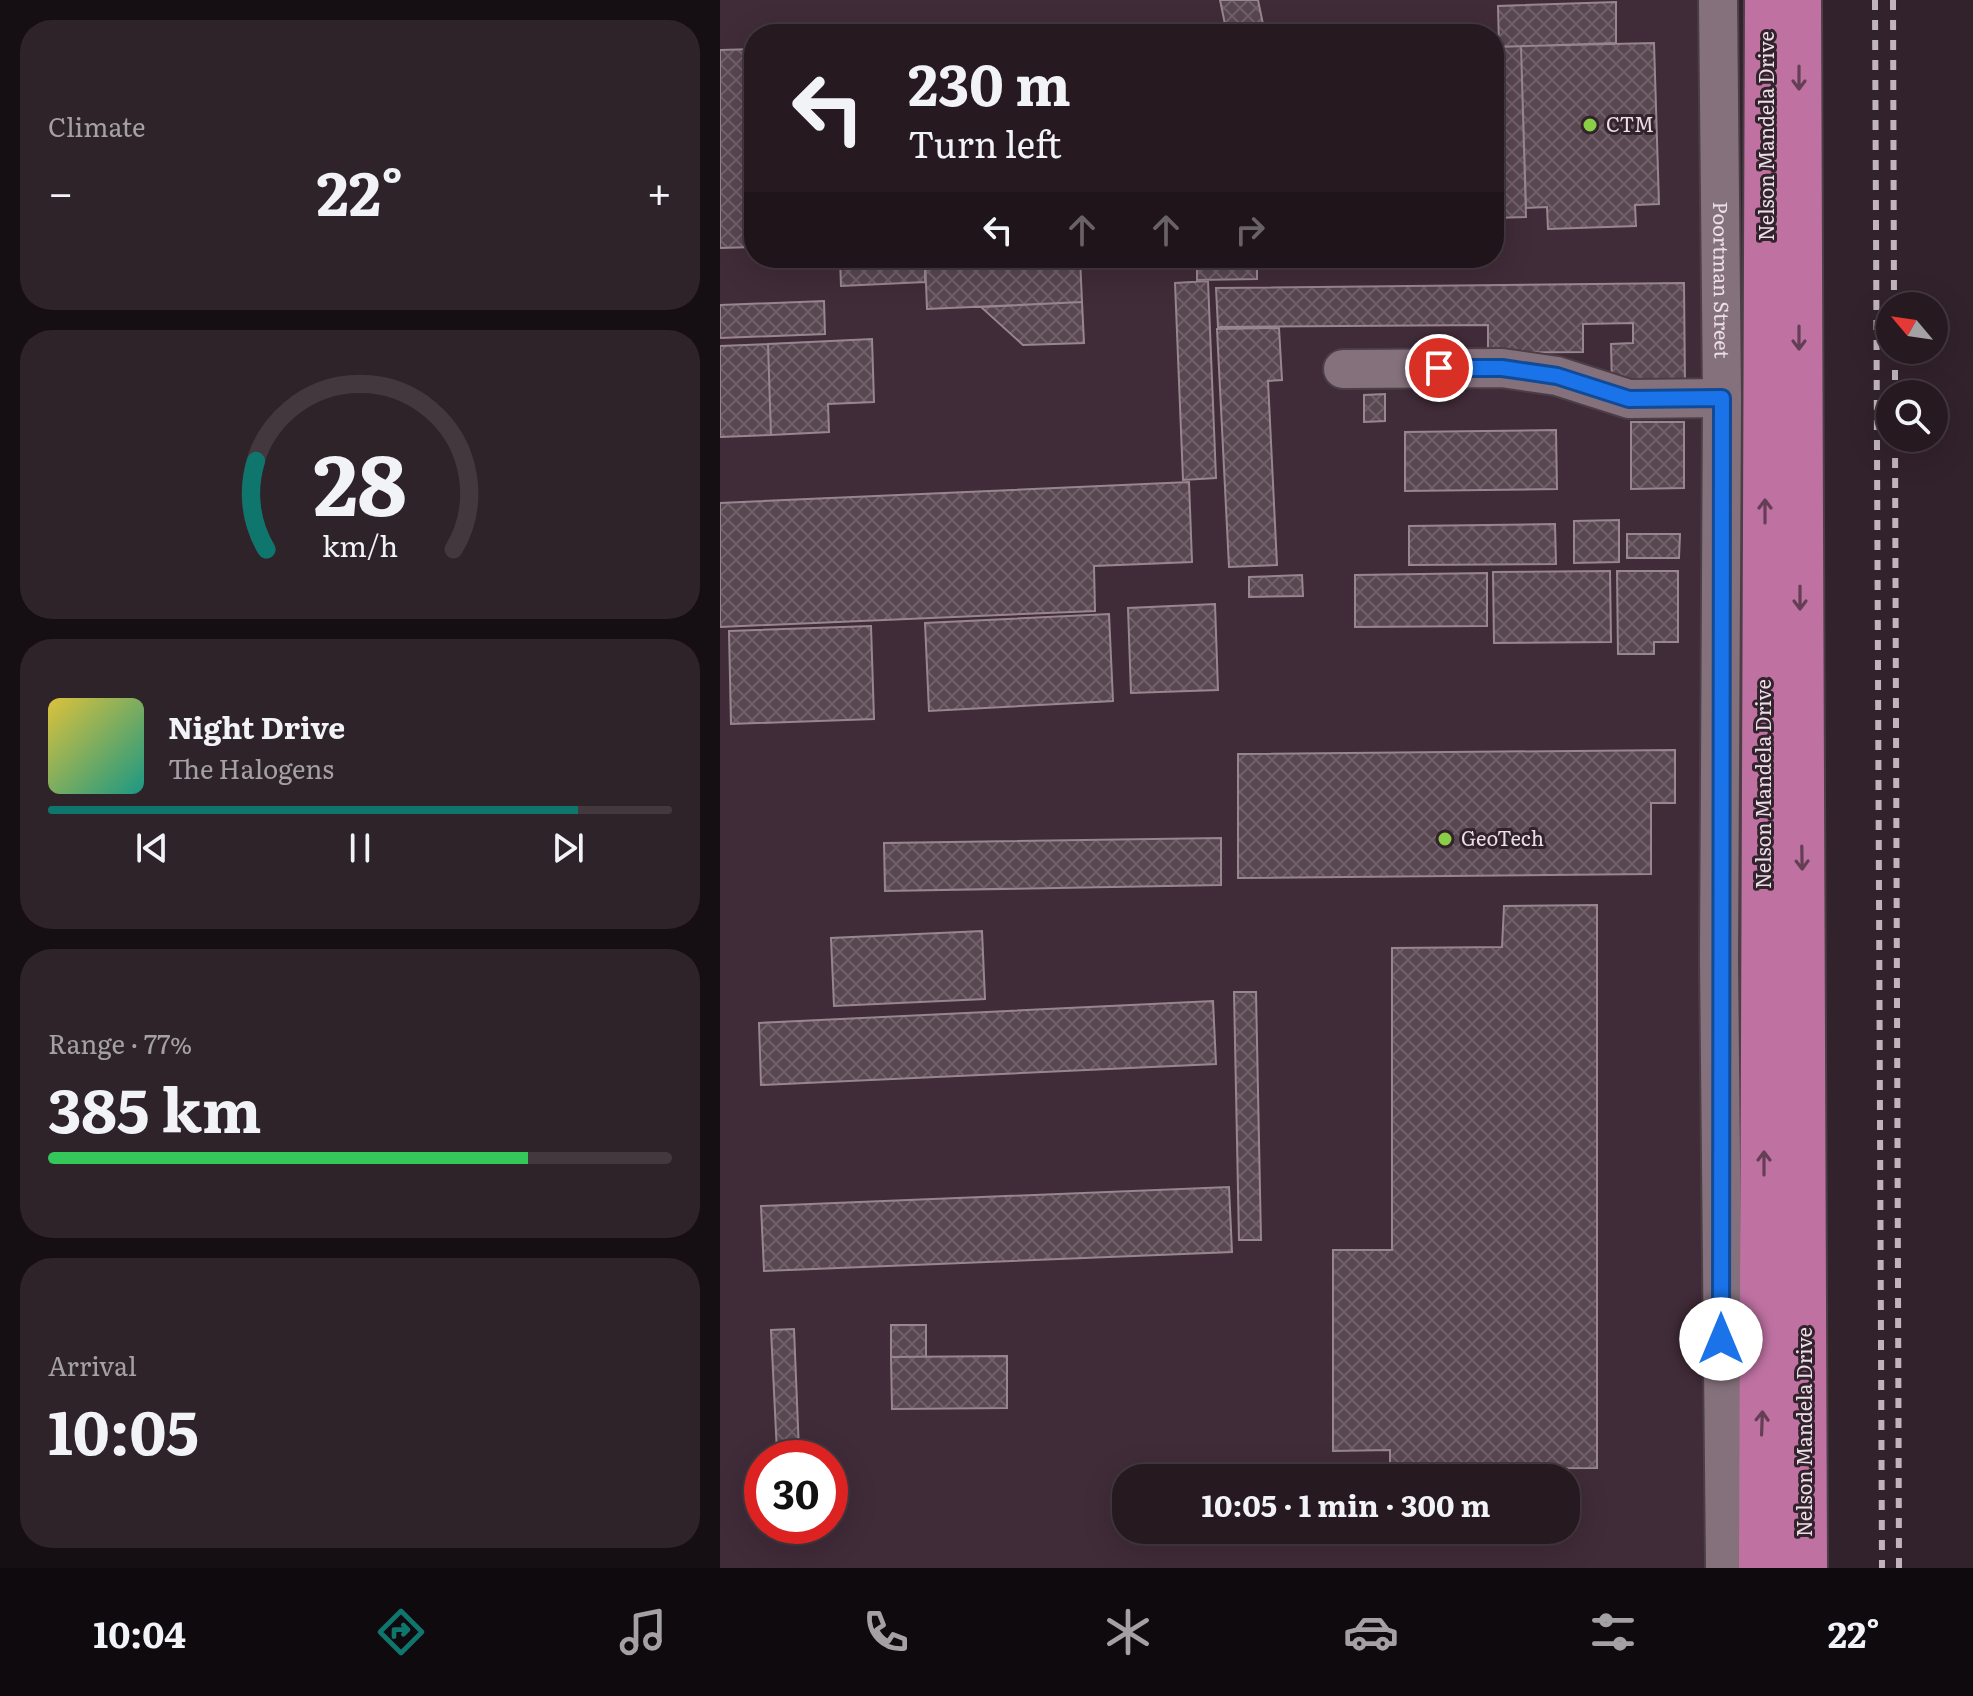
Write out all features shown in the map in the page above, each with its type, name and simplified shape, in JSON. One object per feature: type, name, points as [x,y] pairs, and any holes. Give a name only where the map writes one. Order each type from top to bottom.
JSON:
[{"type":"highway","name":"Nelson Mandela Drive","points":[[1761,1568],[1767,0]]},
{"type":"highway","name":"Nelson Mandela Drive","points":[[1799,0],[1805,1568]]},
{"type":"street","name":"Poortman Street","points":[[1718,0],[1722,398],[1719,959],[1725,1568]]},
{"type":"street","points":[[1343,369],[1502,368],[1557,376],[1629,399],[1722,398]]},
{"type":"shaded area","points":[[720,0],[1720,0],[1719,1568],[720,1568]]},
{"type":"building","points":[[1220,0],[1258,0],[1263,24],[1225,24]]},
{"type":"building","points":[[1616,2],[1616,43],[1504,47],[1504,24],[1498,24],[1498,6]]},
{"type":"building","name":"CTM","points":[[1654,43],[1659,204],[1635,205],[1636,226],[1548,229],[1547,207],[1526,208],[1521,46]]},
{"type":"building","points":[[1521,46],[1526,217],[1504,218],[1504,47]]},
{"type":"building","points":[[744,49],[744,247],[720,248],[720,50]]},
{"type":"building","points":[[840,268],[925,268],[925,282],[841,286]]},
{"type":"building","points":[[925,268],[1080,268],[1082,302],[927,309]]},
{"type":"building","points":[[1197,268],[1257,268],[1257,279],[1197,280]]},
{"type":"building","points":[[1208,281],[1216,478],[1183,480],[1175,283]]},
{"type":"building","points":[[1684,283],[1685,386],[1612,386],[1611,344],[1633,343],[1633,323],[1583,324],[1583,352],[1488,353],[1488,325],[1218,327],[1216,288]]},
{"type":"building","points":[[824,301],[825,334],[720,338],[720,305]]},
{"type":"building","points":[[1082,302],[1084,343],[1023,345],[981,307]]},
{"type":"building","points":[[1279,328],[1282,380],[1268,381],[1277,565],[1229,567],[1217,329]]},
{"type":"building","points":[[872,339],[874,402],[828,404],[829,432],[771,435],[768,344]]},
{"type":"building","points":[[768,344],[771,435],[720,437],[720,346]]},
{"type":"building","points":[[1385,394],[1385,421],[1364,422],[1364,395]]},
{"type":"building","points":[[1631,422],[1684,422],[1684,488],[1631,489]]},
{"type":"building","points":[[1556,430],[1557,489],[1405,491],[1405,432]]},
{"type":"building","points":[[1189,482],[1192,562],[1094,566],[1095,611],[720,627],[720,503]]},
{"type":"building","points":[[1619,520],[1619,562],[1574,563],[1574,521]]},
{"type":"building","points":[[1555,524],[1556,564],[1409,565],[1409,526]]},
{"type":"building","points":[[1627,534],[1680,534],[1679,558],[1627,558]]},
{"type":"building","points":[[1610,571],[1611,642],[1494,643],[1493,572]]},
{"type":"building","points":[[1617,571],[1678,571],[1678,642],[1654,642],[1654,654],[1618,654]]},
{"type":"building","points":[[1487,573],[1487,626],[1355,627],[1355,575]]},
{"type":"building","points":[[1302,575],[1303,596],[1249,597],[1249,577]]},
{"type":"building","points":[[1215,604],[1218,690],[1131,693],[1128,608]]},
{"type":"building","points":[[1109,614],[1113,701],[929,711],[925,623]]},
{"type":"building","points":[[871,626],[874,719],[731,724],[729,631]]},
{"type":"building","name":"GeoTech","points":[[1675,750],[1675,803],[1651,803],[1651,874],[1238,878],[1238,754]]},
{"type":"building","points":[[1221,838],[1221,885],[885,891],[884,843]]},
{"type":"building","points":[[1597,905],[1597,1468],[1580,1468],[1580,1464],[1390,1464],[1390,1450],[1333,1451],[1333,1250],[1392,1250],[1392,948],[1502,947],[1504,906]]},
{"type":"building","points":[[982,931],[985,999],[834,1006],[831,938]]},
{"type":"building","points":[[1234,992],[1256,992],[1261,1240],[1239,1240]]},
{"type":"building","points":[[1213,1001],[1216,1064],[761,1085],[759,1023]]},
{"type":"building","points":[[1229,1187],[1232,1252],[764,1271],[761,1206]]},
{"type":"building","points":[[891,1325],[926,1325],[926,1357],[891,1357]]},
{"type":"building","points":[[794,1329],[799,1440],[776,1440],[771,1330]]},
{"type":"building","points":[[1007,1356],[1007,1408],[892,1409],[891,1357]]},
{"type":"railway","points":[[1875,0],[1882,1568]]},
{"type":"railway","points":[[1893,0],[1894,292]]},
{"type":"railway","points":[[1895,364],[1895,380]]},
{"type":"railway","points":[[1895,452],[1899,1568]]},
{"type":"place","name":"CTM","points":[[1590,125]]},
{"type":"place","name":"GeoTech","points":[[1445,839]]},
{"type":"route","points":[[1439,368],[1502,368],[1557,376],[1629,399],[1722,398],[1719,959],[1721,1339]]}]
